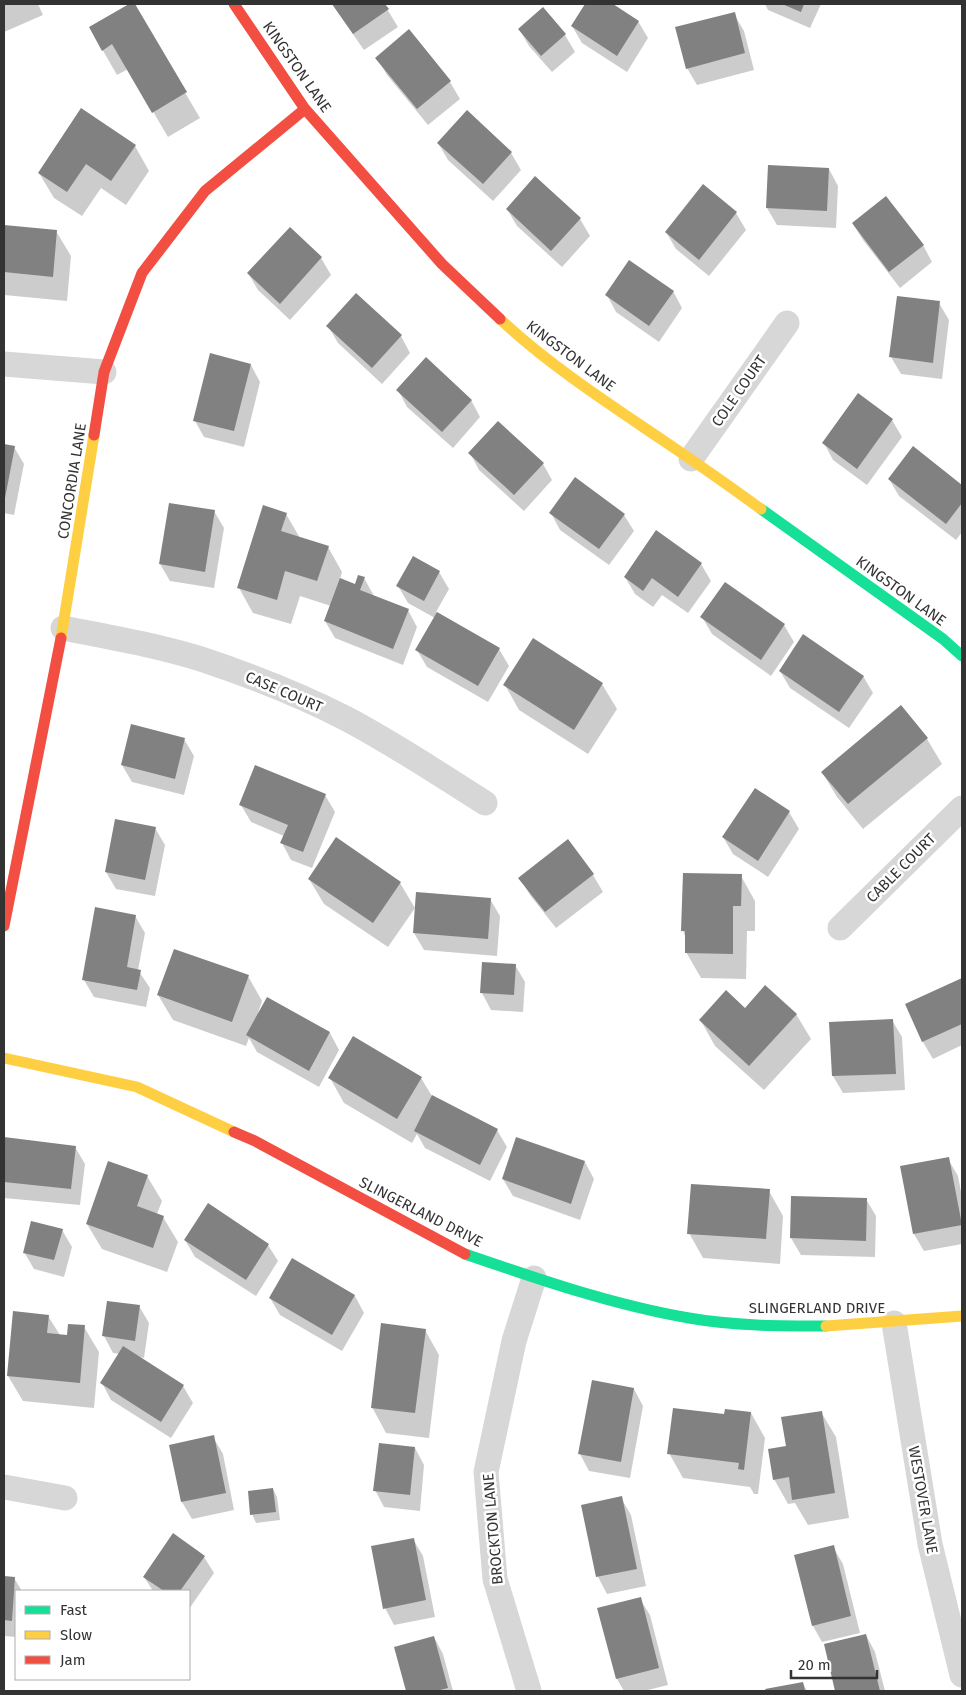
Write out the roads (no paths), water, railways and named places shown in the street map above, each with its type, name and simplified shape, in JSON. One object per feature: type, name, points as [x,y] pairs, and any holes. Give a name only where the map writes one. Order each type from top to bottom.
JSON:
[{"type":"street","name":"KINGSTON LANE","points":[[234,4],[305,109],[442,264],[518,336],[603,400],[691,459],[943,639],[962,656]]},
{"type":"street","name":"CONCORDIA LANE","points":[[4,926],[64,628],[104,372],[142,273],[205,191],[305,109]]},
{"type":"street","name":"COLE COURT","points":[[691,459],[787,323]]},
{"type":"street","points":[[4,364],[104,372]]},
{"type":"street","name":"CASE COURT","points":[[64,628],[142,644],[200,659],[271,685],[345,718],[484,803]]},
{"type":"street","name":"CABLE COURT","points":[[840,928],[962,808]]},
{"type":"street","name":"SLINGERLAND DRIVE","points":[[4,1058],[137,1087],[254,1141],[459,1252],[534,1278],[621,1303],[688,1318],[762,1326],[830,1326],[894,1323],[962,1316]]},
{"type":"street","name":"BROCKTON LANE","points":[[530,1691],[495,1580],[486,1472],[514,1341],[534,1278]]},
{"type":"street","name":"WESTOVER LANE","points":[[894,1323],[930,1544],[962,1675]]},
{"type":"street","points":[[4,1487],[65,1498]]}]
